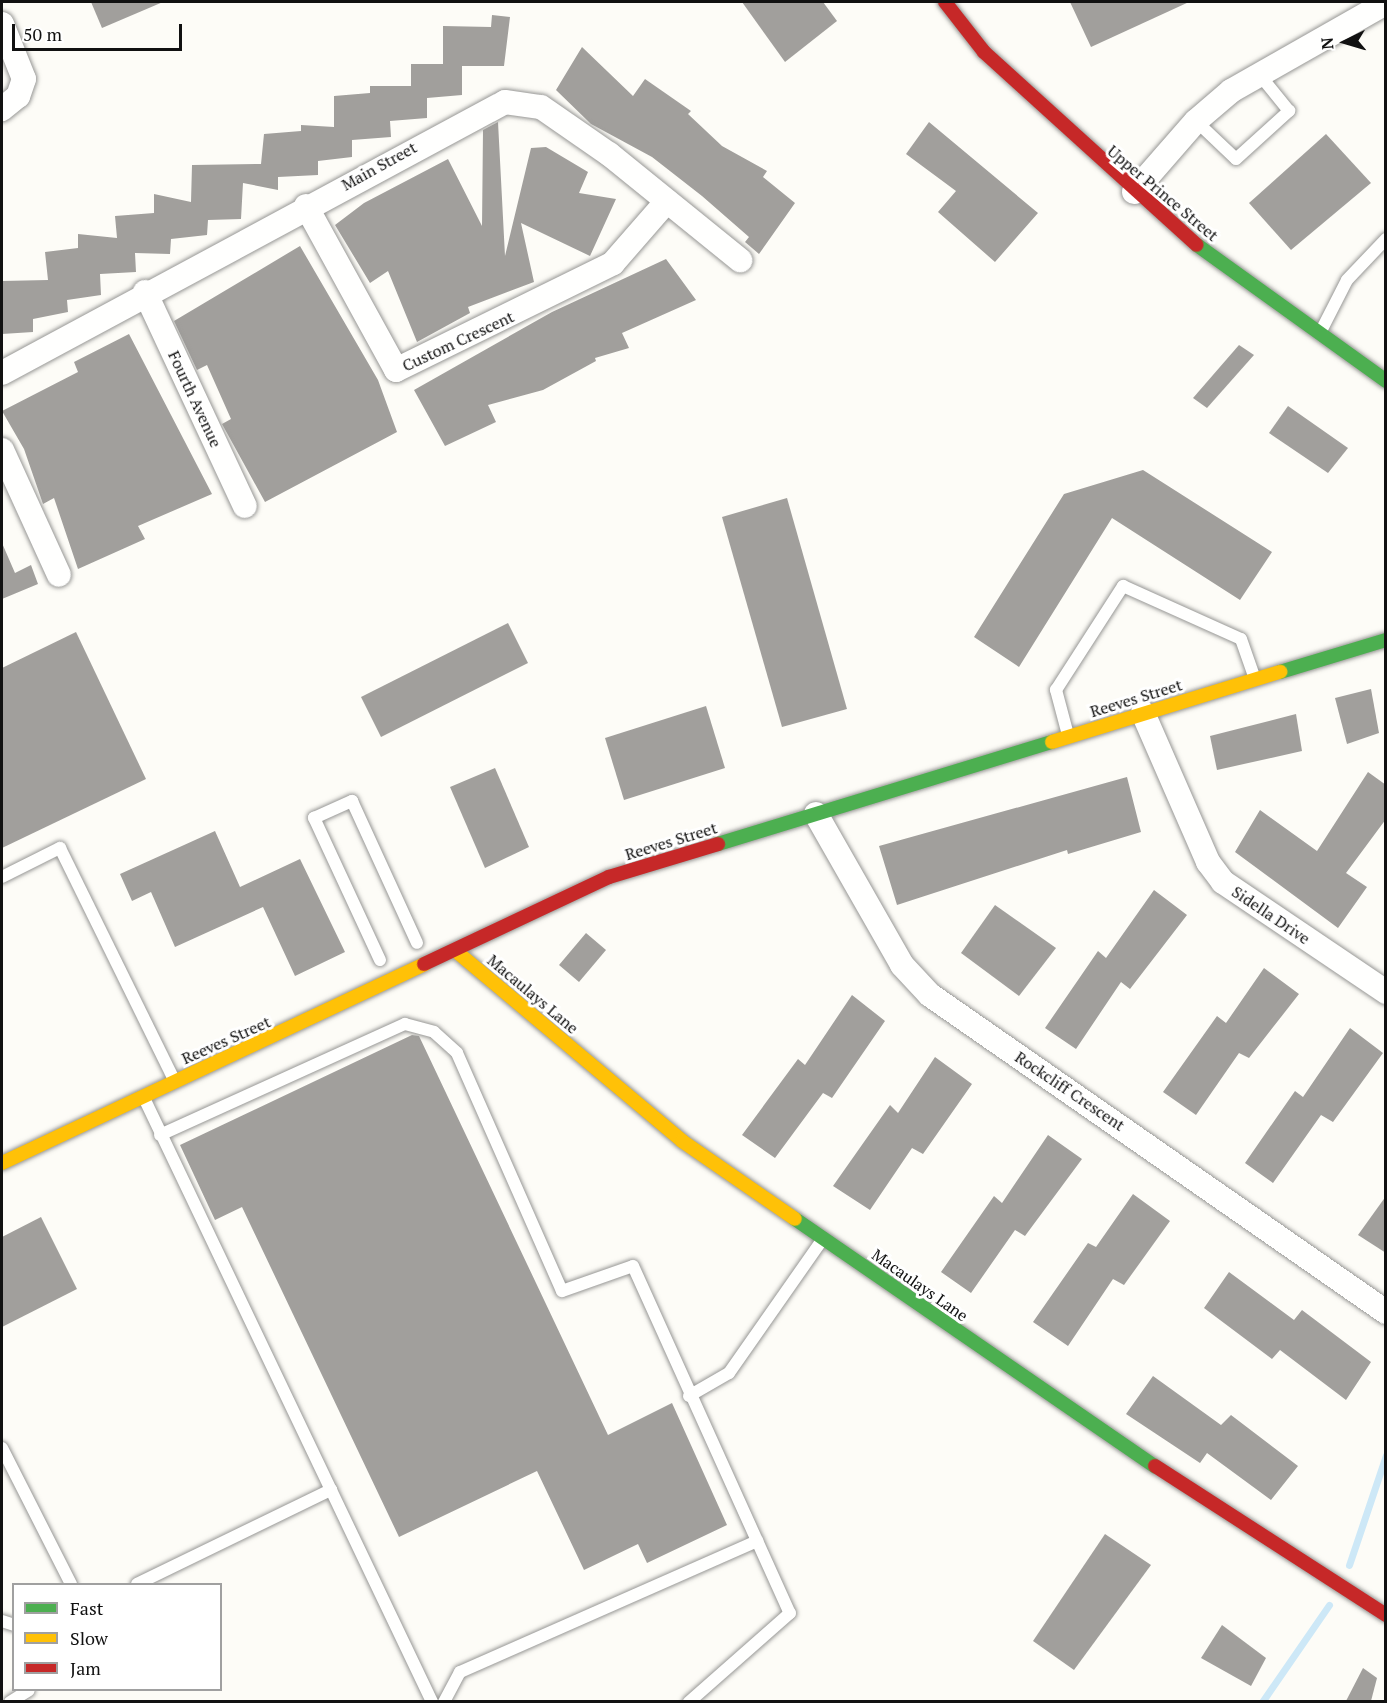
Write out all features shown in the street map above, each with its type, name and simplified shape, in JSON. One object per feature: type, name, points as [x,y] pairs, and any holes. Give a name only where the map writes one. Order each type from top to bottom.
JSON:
[{"type":"street","name":"Upper Prince Street","points":[[945,2],[984,52],[1134,192],[1386,381]]},
{"type":"street","points":[[1134,192],[1196,121],[1259,74],[1386,3]]},
{"type":"street","points":[[2,24],[24,79],[18,96],[2,109]]},
{"type":"street","name":"Main Street","points":[[2,373],[145,292],[486,107],[514,101],[541,107],[667,201],[740,261]]},
{"type":"street","name":"Custom Crescent","points":[[306,206],[396,370],[613,262],[667,201]]},
{"type":"street","name":"Fourth Avenue","points":[[145,292],[245,507]]},
{"type":"street","points":[[2,450],[59,574]]},
{"type":"street","name":"Reeves Street","points":[[2,1163],[457,952],[609,877],[1386,640]]},
{"type":"street","name":"Sidella Drive","points":[[1143,713],[1208,862],[1223,882],[1386,992]]},
{"type":"street","name":"Rockcliff Crescent","points":[[816,814],[902,965],[930,995],[1386,1312]]},
{"type":"street","name":"Macaulays Lane","points":[[457,952],[682,1141],[1080,1416],[1386,1615]]},
{"type":"lane","points":[[1196,121],[1236,159],[1288,111],[1259,74]]},
{"type":"lane","points":[[1320,333],[1347,280],[1386,239]]},
{"type":"lane","points":[[1069,736],[1056,690],[1124,586],[1241,639],[1256,680]]},
{"type":"lane","points":[[380,960],[314,818],[352,801],[417,943]]},
{"type":"lane","points":[[2,877],[60,848],[175,1081]]},
{"type":"lane","points":[[160,1135],[405,1024],[434,1032],[457,1053],[562,1291],[633,1266],[689,1396],[790,1613],[689,1701]]},
{"type":"lane","points":[[143,1096],[432,1701]]},
{"type":"lane","points":[[689,1396],[729,1373],[824,1238]]},
{"type":"lane","points":[[2,1448],[70,1583]]},
{"type":"lane","points":[[139,1583],[331,1490]]},
{"type":"lane","points":[[444,1701],[460,1672],[757,1541]]},
{"type":"lane","points":[[13,1701],[26,1691]]},
{"type":"building","points":[[91,2],[163,2],[102,28]]},
{"type":"building","points":[[742,2],[823,2],[837,21],[785,62]]},
{"type":"building","points":[[1070,2],[1189,2],[1091,47]]},
{"type":"building","points":[[492,15],[510,17],[504,66],[462,66],[462,95],[427,98],[427,118],[390,121],[391,137],[352,140],[352,157],[318,161],[318,175],[278,177],[278,190],[243,183],[241,219],[208,220],[207,235],[171,239],[170,254],[135,253],[136,272],[100,274],[101,295],[67,300],[68,312],[33,319],[33,332],[2,334],[2,281],[48,280],[45,252],[78,248],[78,234],[117,238],[115,216],[154,213],[154,194],[191,202],[192,165],[261,164],[264,134],[301,131],[301,125],[334,127],[334,96],[370,93],[370,86],[411,86],[411,64],[443,64],[443,26],[491,27]]},
{"type":"building","points":[[582,47],[633,96],[645,79],[691,111],[688,114],[722,146],[767,171],[763,177],[795,203],[759,254],[745,242],[749,237],[702,196],[652,157],[591,124],[556,90]]},
{"type":"building","points":[[498,122],[505,256],[531,148],[546,147],[588,172],[579,193],[616,199],[590,256],[521,223],[534,282],[468,307],[470,313],[417,342],[388,271],[370,283],[335,225],[364,203],[448,159],[482,226],[483,130]]},
{"type":"building","points":[[929,122],[1038,213],[995,262],[938,212],[956,191],[906,154]]},
{"type":"building","points":[[1326,134],[1371,183],[1291,250],[1249,203]]},
{"type":"building","points":[[300,246],[378,380],[397,432],[265,502],[222,424],[231,419],[207,365],[197,370],[174,321]]},
{"type":"building","points":[[666,259],[696,300],[622,333],[629,348],[595,358],[596,361],[543,390],[488,405],[496,422],[445,446],[414,390],[552,312]]},
{"type":"building","points":[[129,334],[212,494],[138,526],[145,539],[78,569],[54,498],[43,504],[24,449],[2,411],[78,372],[74,362]]},
{"type":"building","points":[[1239,345],[1254,355],[1207,408],[1193,398]]},
{"type":"building","points":[[1288,406],[1348,448],[1328,473],[1269,433]]},
{"type":"building","points":[[1143,470],[1272,552],[1240,600],[1112,518],[1019,667],[974,637],[1064,494]]},
{"type":"building","points":[[787,498],[847,709],[782,727],[722,517]]},
{"type":"building","points":[[2,543],[15,573],[31,565],[38,584],[2,599]]},
{"type":"building","points":[[508,623],[528,663],[381,737],[361,697]]},
{"type":"building","points":[[76,632],[146,779],[2,848],[2,668]]},
{"type":"building","points":[[1371,689],[1379,733],[1347,744],[1335,698]]},
{"type":"building","points":[[706,706],[725,768],[624,800],[605,738]]},
{"type":"building","points":[[1296,714],[1302,751],[1217,770],[1210,736]]},
{"type":"building","points":[[495,768],[529,847],[485,868],[450,787]]},
{"type":"building","points":[[1368,772],[1386,785],[1386,819],[1346,873],[1367,887],[1338,928],[1235,852],[1260,810],[1317,851]]},
{"type":"building","points":[[1127,777],[1141,832],[1068,854],[1067,850],[897,905],[879,846]]},
{"type":"building","points":[[215,831],[240,887],[300,859],[345,952],[295,976],[263,907],[175,947],[151,892],[132,901],[120,874]]},
{"type":"building","points":[[1154,890],[1187,915],[1130,989],[1121,982],[1076,1049],[1045,1028],[1098,951],[1106,958]]},
{"type":"building","points":[[995,905],[1056,948],[1019,996],[961,953]]},
{"type":"building","points":[[586,933],[606,950],[579,982],[559,965]]},
{"type":"building","points":[[1264,968],[1299,994],[1249,1058],[1239,1053],[1196,1115],[1163,1092],[1217,1016],[1226,1023]]},
{"type":"building","points":[[852,995],[885,1021],[832,1098],[823,1093],[775,1158],[742,1135],[798,1059],[805,1065]]},
{"type":"building","points":[[1350,1028],[1383,1053],[1333,1122],[1321,1115],[1273,1183],[1245,1163],[1295,1091],[1303,1097]]},
{"type":"building","points":[[412,1035],[419,1036],[608,1435],[672,1403],[727,1525],[647,1563],[638,1544],[584,1570],[537,1471],[399,1537],[242,1207],[215,1220],[180,1145]]},
{"type":"building","points":[[935,1057],[972,1084],[923,1154],[912,1148],[870,1210],[833,1186],[890,1105],[898,1113]]},
{"type":"building","points":[[1048,1135],[1082,1159],[1025,1236],[1015,1230],[971,1293],[941,1272],[994,1196],[1002,1203]]},
{"type":"building","points":[[1133,1194],[1170,1221],[1124,1285],[1113,1279],[1068,1346],[1033,1322],[1088,1243],[1096,1247]]},
{"type":"building","points":[[1386,1196],[1386,1253],[1358,1235]]},
{"type":"building","points":[[41,1217],[77,1289],[2,1327],[2,1237]]},
{"type":"building","points":[[1229,1272],[1294,1320],[1302,1310],[1371,1362],[1346,1400],[1280,1350],[1272,1359],[1204,1308]]},
{"type":"building","points":[[1153,1376],[1221,1425],[1231,1415],[1298,1466],[1271,1500],[1207,1453],[1200,1463],[1126,1414]]},
{"type":"building","points":[[1105,1534],[1151,1565],[1074,1670],[1033,1641]]},
{"type":"building","points":[[1222,1625],[1266,1658],[1251,1686],[1201,1658]]},
{"type":"building","points":[[1363,1668],[1377,1678],[1371,1701],[1346,1701]]},
{"type":"waterway","points":[[1349,1565],[1386,1455]]},
{"type":"waterway","points":[[1262,1702],[1329,1605]]},
{"type":"traffic: fast","points":[[1197,245],[1386,381]]},
{"type":"traffic: fast","points":[[1280,672],[1386,640]]},
{"type":"traffic: fast","points":[[718,844],[1052,742]]},
{"type":"traffic: fast","points":[[795,1219],[1155,1466]]},
{"type":"traffic: slow","points":[[1052,742],[1280,672]]},
{"type":"traffic: slow","points":[[457,952],[682,1141],[795,1219]]},
{"type":"traffic: slow","points":[[2,1163],[424,964]]},
{"type":"traffic: jam","points":[[945,2],[984,52],[1197,245]]},
{"type":"traffic: jam","points":[[424,964],[609,877],[718,844]]},
{"type":"traffic: jam","points":[[1155,1466],[1386,1615]]}]
